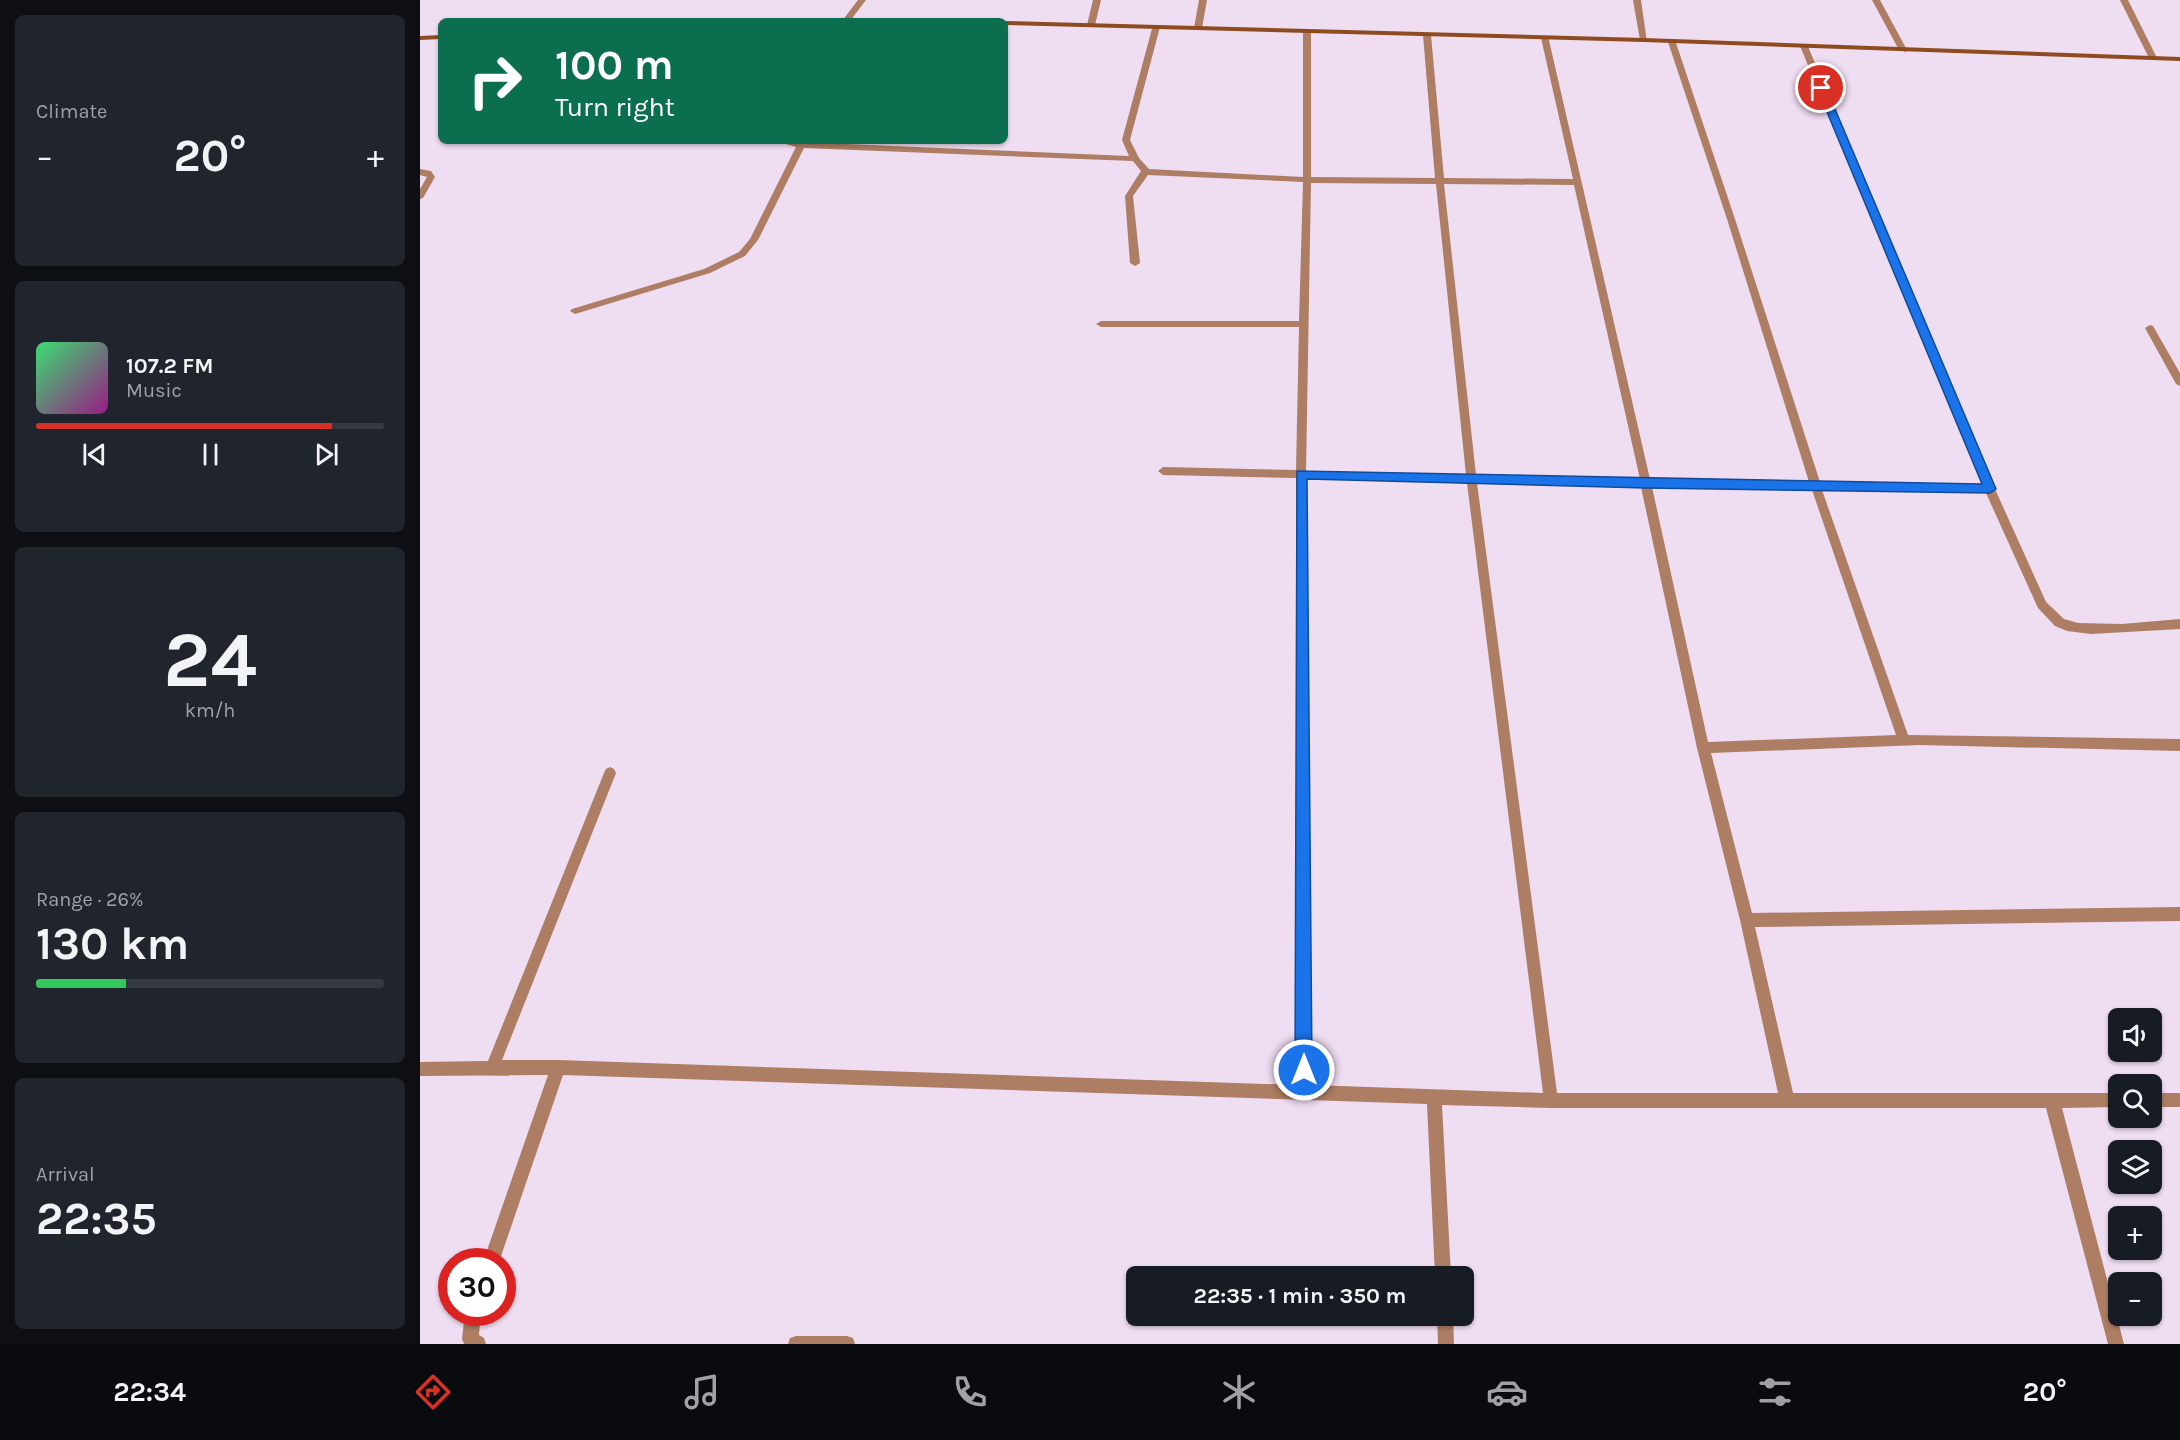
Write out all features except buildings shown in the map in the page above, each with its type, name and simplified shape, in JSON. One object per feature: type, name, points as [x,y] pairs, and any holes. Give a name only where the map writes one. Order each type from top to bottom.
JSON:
[{"type":"street","points":[[848,18],[862,0]]},
{"type":"street","points":[[1091,25],[1097,0]]},
{"type":"street","points":[[1198,28],[1203,0]]},
{"type":"street","points":[[1637,0],[1644,40]]},
{"type":"street","points":[[1876,0],[1903,50]]},
{"type":"street","points":[[2124,0],[2153,58]]},
{"type":"street","points":[[1008,23],[1644,40],[2180,59]]},
{"type":"street","points":[[1156,27],[1126,136],[1127,146],[1146,171],[1158,175],[1307,180],[1578,182]]},
{"type":"street","points":[[1304,1093],[1301,474],[1307,180],[1307,32]]},
{"type":"street","points":[[1427,35],[1439,181],[1470,478],[1551,1101]]},
{"type":"street","points":[[420,38],[438,37]]},
{"type":"street","points":[[1545,38],[1646,483],[1703,748],[1747,920],[1787,1100]]},
{"type":"street","points":[[1672,42],[1816,487],[1904,740]]},
{"type":"street","points":[[1804,46],[1990,489],[2042,604],[2052,617],[2065,626],[2083,628],[2180,624]]},
{"type":"street","points":[[796,144],[1135,159]]},
{"type":"street","points":[[575,311],[707,271],[742,254],[754,240],[801,145]]},
{"type":"street","points":[[1135,263],[1129,196],[1146,171]]},
{"type":"street","points":[[420,172],[428,172],[431,177],[420,196]]},
{"type":"street","points":[[1101,324],[1304,324]]},
{"type":"street","points":[[2151,328],[2180,382]]},
{"type":"street","points":[[1163,471],[1990,489]]},
{"type":"street","points":[[1703,748],[1904,740],[2180,745]]},
{"type":"street","points":[[492,1068],[609,773]]},
{"type":"street","points":[[1747,920],[2180,914]]},
{"type":"street","points":[[496,1248],[558,1067]]},
{"type":"street","points":[[420,1069],[558,1067],[1551,1101],[2108,1100]]},
{"type":"street","points":[[1434,1097],[1442,1266]]},
{"type":"street","points":[[2052,1100],[2116,1344]]},
{"type":"street","points":[[2162,1100],[2180,1100]]},
{"type":"street","points":[[471,1326],[470,1339],[478,1344]]},
{"type":"street","points":[[1445,1326],[1446,1344]]},
{"type":"street","points":[[796,1344],[847,1344]]},
{"type":"route","points":[[1304,1070],[1301,474],[1990,489],[1821,88]]}]
